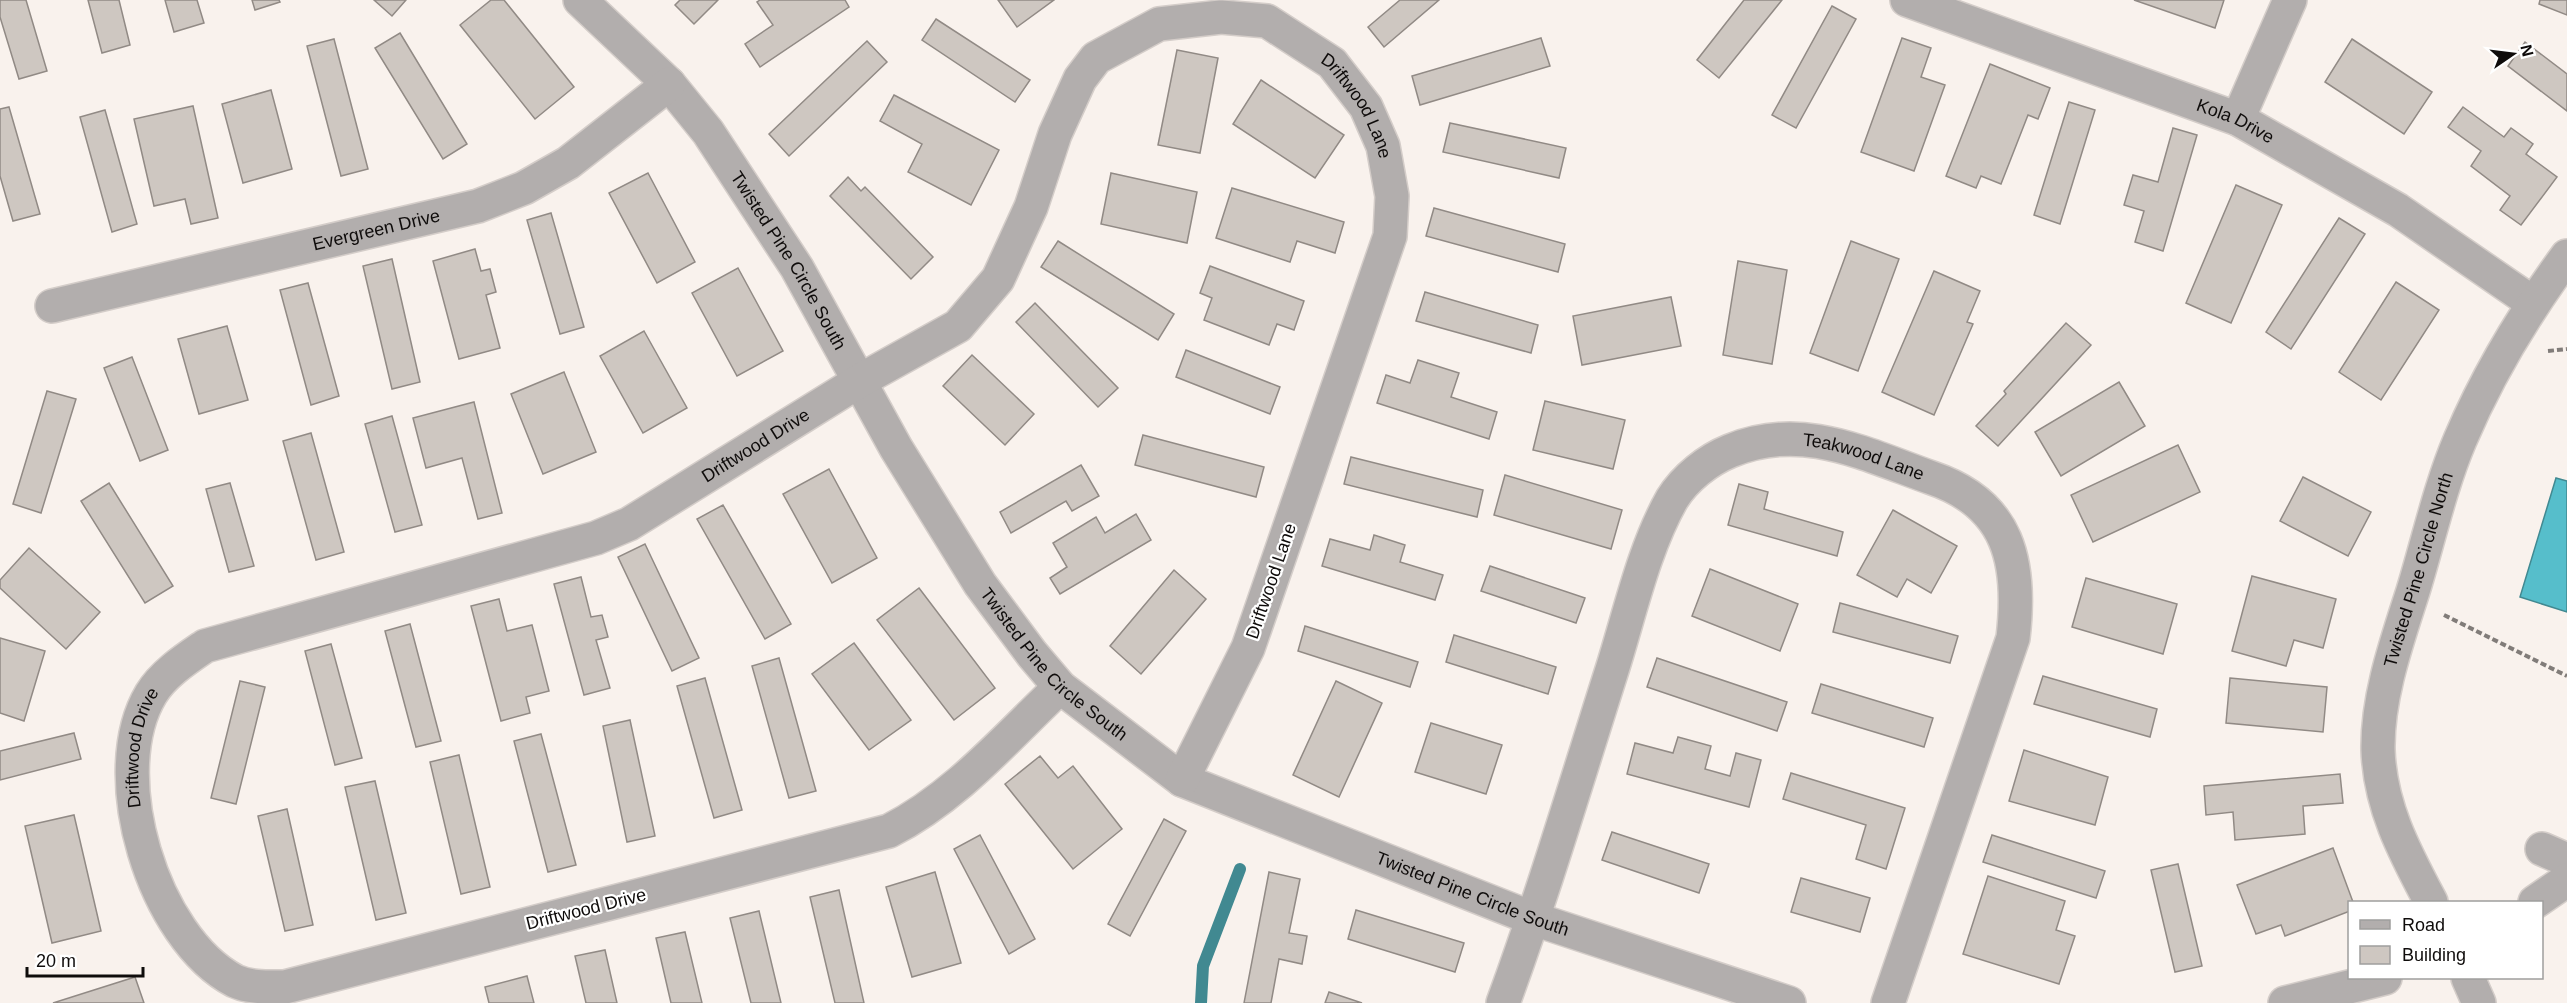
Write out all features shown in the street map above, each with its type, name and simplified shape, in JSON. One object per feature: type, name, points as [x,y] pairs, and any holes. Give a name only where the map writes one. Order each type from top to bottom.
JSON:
[{"type":"street","name":"Twisted Pine Circle South","points":[[580,0],[669,84],[708,132],[796,268],[824,320],[861,380],[896,448],[980,584],[1032,654],[1060,687],[1182,780],[1534,919],[1789,1003]]},
{"type":"street","name":"Kola Drive","points":[[1907,0],[2238,119],[2398,210],[2533,303]]},
{"type":"street","points":[[2238,119],[2290,0]]},
{"type":"street","name":"Driftwood Lane","points":[[861,380],[958,326],[998,279],[1031,207],[1055,134],[1080,79],[1096,58],[1159,24],[1221,18],[1267,21],[1332,63],[1366,107],[1383,146],[1392,196],[1390,236],[1248,648],[1182,780]]},
{"type":"street","name":"Evergreen Drive","points":[[52,306],[478,206],[524,188],[568,164],[669,84]]},
{"type":"street","name":"Twisted Pine Circle North","points":[[2430,901],[2402,848],[2387,812],[2378,750],[2382,708],[2395,649],[2460,441],[2499,362],[2533,303],[2567,256]]},
{"type":"street","name":"Driftwood Drive","points":[[861,380],[629,524],[596,538],[280,623],[205,646],[184,660],[151,694],[134,734],[130,782],[153,875],[167,910],[194,950],[217,969],[237,982],[261,987],[285,987],[889,831],[918,816],[949,793],[1060,687]]},
{"type":"street","name":"Teakwood Lane","points":[[1503,1003],[1534,919],[1646,562],[1673,498],[1701,466],[1729,451],[1759,441],[1784,438],[1828,442],[1957,486],[1986,507],[1997,523],[2008,550],[2012,570],[2016,609],[2013,638],[1888,1003]]},
{"type":"street","points":[[2538,901],[2567,880]]},
{"type":"street","points":[[2286,1003],[2381,979]]},
{"type":"street","points":[[2468,979],[2479,1003]]},
{"type":"path","points":[[2441,614],[2567,676]]},
{"type":"water","points":[[2556,478],[2567,481],[2567,612],[2520,597]]},
{"type":"building","points":[[0,0],[26,0],[47,71],[19,79],[0,17]]},
{"type":"building","points":[[88,0],[119,0],[130,45],[102,53]]},
{"type":"building","points":[[165,0],[197,0],[204,23],[174,32]]},
{"type":"building","points":[[252,0],[279,0],[280,2],[255,10]]},
{"type":"building","points":[[374,0],[406,0],[392,16]]},
{"type":"building","points":[[491,0],[504,0],[574,87],[535,119],[460,25]]},
{"type":"building","points":[[680,0],[718,0],[694,24],[675,5]]},
{"type":"building","points":[[760,0],[845,0],[849,7],[760,67],[745,44],[773,25],[757,2]]},
{"type":"building","points":[[998,0],[1054,0],[1017,27]]},
{"type":"building","points":[[1400,0],[1439,0],[1384,47],[1368,27]]},
{"type":"building","points":[[1744,0],[1782,0],[1719,78],[1697,60]]},
{"type":"building","points":[[2134,0],[2224,0],[2215,28]]},
{"type":"building","points":[[2540,0],[2567,0],[2567,15],[2539,4]]},
{"type":"building","points":[[1832,6],[1856,19],[1796,128],[1772,115]]},
{"type":"building","points":[[936,19],[1030,80],[1015,102],[922,40]]},
{"type":"building","points":[[400,33],[467,144],[443,159],[375,48]]},
{"type":"building","points":[[1541,38],[1550,66],[1420,105],[1412,76]]},
{"type":"building","points":[[1902,38],[1931,48],[1921,77],[1945,85],[1914,171],[1861,152]]},
{"type":"building","points":[[334,39],[368,169],[341,176],[307,46]]},
{"type":"building","points":[[2352,39],[2432,92],[2404,134],[2325,82]]},
{"type":"building","points":[[867,41],[887,62],[789,156],[769,134]]},
{"type":"building","points":[[2525,42],[2567,74],[2567,111],[2508,66]]},
{"type":"building","points":[[1177,50],[1218,58],[1200,153],[1158,145]]},
{"type":"building","points":[[1990,64],[2050,88],[2038,119],[2028,115],[2001,184],[1981,176],[1976,188],[1946,176]]},
{"type":"building","points":[[1261,80],[1344,135],[1315,178],[1233,124]]},
{"type":"building","points":[[271,90],[292,169],[243,183],[222,104]]},
{"type":"building","points":[[894,95],[999,150],[971,205],[908,172],[922,144],[880,121]]},
{"type":"building","points":[[2069,102],[2095,110],[2060,224],[2034,215]]},
{"type":"building","points":[[193,106],[218,218],[191,224],[185,199],[154,206],[134,119]]},
{"type":"building","points":[[9,107],[40,214],[13,221],[0,176],[0,109]]},
{"type":"building","points":[[2463,107],[2504,137],[2511,128],[2533,144],[2526,154],[2557,177],[2521,225],[2500,210],[2510,196],[2471,166],[2481,151],[2448,127]]},
{"type":"building","points":[[105,110],[137,224],[112,232],[80,117]]},
{"type":"building","points":[[1450,123],[1566,148],[1559,178],[1443,152]]},
{"type":"building","points":[[2173,128],[2197,135],[2163,251],[2135,242],[2144,211],[2124,205],[2133,175],[2158,182]]},
{"type":"building","points":[[648,173],[695,262],[657,283],[609,193]]},
{"type":"building","points":[[1111,173],[1197,192],[1187,243],[1101,224]]},
{"type":"building","points":[[848,177],[861,191],[865,187],[933,257],[911,279],[830,196]]},
{"type":"building","points":[[2236,185],[2282,205],[2231,323],[2186,303]]},
{"type":"building","points":[[1232,188],[1344,222],[1335,253],[1297,241],[1290,262],[1216,238]]},
{"type":"building","points":[[1434,208],[1565,244],[1558,272],[1426,236]]},
{"type":"building","points":[[551,213],[584,327],[560,334],[527,220]]},
{"type":"building","points":[[2339,218],[2365,234],[2291,349],[2266,332]]},
{"type":"building","points":[[1058,241],[1174,314],[1158,340],[1041,267]]},
{"type":"building","points":[[1851,241],[1899,259],[1858,371],[1810,353]]},
{"type":"building","points":[[475,249],[481,271],[490,269],[496,292],[486,295],[500,348],[459,359],[433,261]]},
{"type":"building","points":[[392,259],[420,382],[392,389],[363,266]]},
{"type":"building","points":[[1738,261],[1787,270],[1772,364],[1723,355]]},
{"type":"building","points":[[1210,266],[1304,301],[1294,330],[1277,324],[1269,345],[1204,320],[1212,298],[1200,293]]},
{"type":"building","points":[[738,268],[783,351],[737,376],[692,293]]},
{"type":"building","points":[[1934,271],[1980,291],[1967,322],[1973,324],[1934,415],[1882,392]]},
{"type":"building","points":[[2396,282],[2439,310],[2381,400],[2339,372]]},
{"type":"building","points":[[308,283],[339,396],[311,405],[280,290]]},
{"type":"building","points":[[1425,292],[1538,325],[1531,353],[1416,321]]},
{"type":"building","points":[[1671,297],[1681,346],[1582,365],[1573,316]]},
{"type":"building","points":[[1035,303],[1118,388],[1098,407],[1016,322]]},
{"type":"building","points":[[2066,323],[2091,345],[1998,446],[1976,426],[2006,394],[2004,391]]},
{"type":"building","points":[[227,326],[248,400],[199,414],[178,339]]},
{"type":"building","points":[[644,331],[687,408],[643,433],[600,356]]},
{"type":"building","points":[[1186,350],[1280,387],[1270,414],[1176,377]]},
{"type":"building","points":[[972,355],[1034,414],[1005,445],[943,386]]},
{"type":"building","points":[[132,357],[168,450],[140,461],[104,368]]},
{"type":"building","points":[[1418,360],[1459,373],[1451,397],[1497,412],[1489,439],[1377,403],[1386,375],[1410,383]]},
{"type":"building","points":[[564,372],[596,452],[543,474],[511,394]]},
{"type":"building","points":[[2119,382],[2145,426],[2061,476],[2035,432]]},
{"type":"building","points":[[47,391],[76,399],[41,513],[13,504]]},
{"type":"building","points":[[1545,401],[1625,420],[1613,469],[1533,450]]},
{"type":"building","points":[[474,402],[502,513],[478,519],[462,458],[426,468],[413,418]]},
{"type":"building","points":[[392,416],[422,525],[395,532],[365,424]]},
{"type":"building","points":[[311,433],[344,552],[316,560],[283,441]]},
{"type":"building","points":[[1143,435],[1264,467],[1256,497],[1135,465]]},
{"type":"building","points":[[2178,445],[2200,492],[2093,542],[2071,495]]},
{"type":"building","points":[[1351,457],[1483,490],[1477,517],[1344,484]]},
{"type":"building","points":[[1081,465],[1099,496],[1072,511],[1066,501],[1011,533],[1000,512]]},
{"type":"building","points":[[829,469],[877,558],[832,583],[783,494]]},
{"type":"building","points":[[1505,475],[1622,510],[1611,549],[1494,515]]},
{"type":"building","points":[[2303,477],[2371,512],[2348,556],[2280,521]]},
{"type":"building","points":[[109,483],[173,586],[145,603],[81,501]]},
{"type":"building","points":[[230,483],[254,566],[229,572],[206,489]]},
{"type":"building","points":[[1739,484],[1768,492],[1764,509],[1843,532],[1837,556],[1728,525]]},
{"type":"building","points":[[723,505],[791,624],[765,639],[697,519]]},
{"type":"building","points":[[1893,510],[1957,546],[1931,593],[1907,579],[1897,597],[1857,575]]},
{"type":"building","points":[[1136,514],[1151,540],[1060,594],[1050,578],[1067,567],[1053,543],[1096,517],[1105,533]]},
{"type":"building","points":[[1374,535],[1405,545],[1400,562],[1443,575],[1435,600],[1322,566],[1330,539],[1370,550]]},
{"type":"building","points":[[645,544],[699,658],[672,671],[618,557]]},
{"type":"building","points":[[29,548],[100,612],[66,649],[0,588],[0,580]]},
{"type":"building","points":[[1490,566],[1585,598],[1576,623],[1481,591]]},
{"type":"building","points":[[1710,569],[1798,604],[1780,651],[1692,616]]},
{"type":"building","points":[[1174,570],[1206,599],[1141,674],[1110,646]]},
{"type":"building","points":[[2252,576],[2336,599],[2323,648],[2294,640],[2286,666],[2232,651]]},
{"type":"building","points":[[581,577],[591,617],[602,615],[608,637],[596,640],[610,688],[584,695],[554,584]]},
{"type":"building","points":[[2086,578],[2177,604],[2163,654],[2072,627]]},
{"type":"building","points":[[919,588],[995,688],[954,720],[877,620]]},
{"type":"building","points":[[499,599],[507,631],[532,625],[549,691],[526,697],[530,713],[501,721],[471,606]]},
{"type":"building","points":[[1840,603],[1958,636],[1950,663],[1833,632]]},
{"type":"building","points":[[410,624],[441,741],[416,747],[385,631]]},
{"type":"building","points":[[1305,626],[1418,662],[1410,687],[1298,651]]},
{"type":"building","points":[[1454,635],[1556,667],[1548,694],[1446,662]]},
{"type":"building","points":[[0,638],[45,651],[24,721],[0,713]]},
{"type":"building","points":[[854,643],[911,720],[869,750],[812,674]]},
{"type":"building","points":[[331,644],[362,758],[335,765],[305,651]]},
{"type":"building","points":[[779,658],[816,791],[789,798],[752,666]]},
{"type":"building","points":[[1657,658],[1787,702],[1777,731],[1647,687]]},
{"type":"building","points":[[2043,676],[2157,709],[2150,737],[2034,704]]},
{"type":"building","points":[[705,678],[742,810],[714,818],[677,686]]},
{"type":"building","points":[[2230,678],[2327,687],[2323,732],[2226,723]]},
{"type":"building","points":[[240,681],[265,687],[236,804],[211,798]]},
{"type":"building","points":[[1336,681],[1382,703],[1339,797],[1293,775]]},
{"type":"building","points":[[1821,684],[1933,718],[1924,747],[1812,713]]},
{"type":"building","points":[[630,720],[655,836],[627,842],[603,726]]},
{"type":"building","points":[[1431,723],[1502,745],[1486,794],[1415,772]]},
{"type":"building","points":[[74,733],[81,759],[0,780],[0,751]]},
{"type":"building","points":[[541,734],[576,865],[548,872],[514,741]]},
{"type":"building","points":[[1678,737],[1711,746],[1705,769],[1730,776],[1736,753],[1761,760],[1749,807],[1627,774],[1635,743],[1673,753]]},
{"type":"building","points":[[2024,750],[2108,777],[2095,825],[2009,801]]},
{"type":"building","points":[[459,755],[490,887],[461,894],[430,762]]},
{"type":"building","points":[[1040,756],[1058,778],[1073,766],[1122,829],[1073,869],[1005,784]]},
{"type":"building","points":[[1791,773],[1905,808],[1886,869],[1856,859],[1866,825],[1783,799]]},
{"type":"building","points":[[2340,774],[2343,803],[2303,806],[2305,834],[2235,840],[2233,812],[2206,815],[2204,786]]},
{"type":"building","points":[[375,781],[406,913],[376,920],[345,787]]},
{"type":"building","points":[[287,809],[313,925],[285,931],[258,816]]},
{"type":"building","points":[[74,815],[101,931],[52,943],[25,826]]},
{"type":"building","points":[[1164,819],[1186,831],[1130,936],[1108,924]]},
{"type":"building","points":[[1612,832],[1709,864],[1699,893],[1602,860]]},
{"type":"building","points":[[980,835],[1035,939],[1009,954],[954,849]]},
{"type":"building","points":[[1992,835],[2105,871],[2096,898],[1983,862]]},
{"type":"building","points":[[2333,848],[2353,901],[2348,901],[2348,912],[2285,936],[2281,925],[2256,934],[2237,885]]},
{"type":"building","points":[[2178,864],[2202,966],[2175,972],[2151,870]]},
{"type":"building","points":[[935,872],[961,963],[912,977],[886,887]]},
{"type":"building","points":[[1269,872],[1300,879],[1289,933],[1307,936],[1302,964],[1279,959],[1271,1003],[1244,1003]]},
{"type":"building","points":[[1988,876],[2065,901],[2056,930],[2075,936],[2059,984],[1963,954]]},
{"type":"building","points":[[1801,878],[1870,898],[1860,932],[1791,912]]},
{"type":"building","points":[[839,890],[864,1003],[835,1003],[810,897]]},
{"type":"building","points":[[1356,910],[1464,943],[1455,972],[1348,939]]},
{"type":"building","points":[[759,911],[781,1003],[751,1003],[730,918]]},
{"type":"building","points":[[685,932],[702,1003],[671,1003],[656,938]]},
{"type":"building","points":[[605,950],[617,1003],[586,1003],[575,956]]},
{"type":"building","points":[[527,976],[534,1003],[489,1003],[485,987]]},
{"type":"building","points":[[135,977],[144,1003],[53,1003]]},
{"type":"building","points":[[1329,992],[1362,1003],[1325,1003]]},
{"type":"waterway","points":[[1201,1003],[1203,966],[1240,869]]}]
